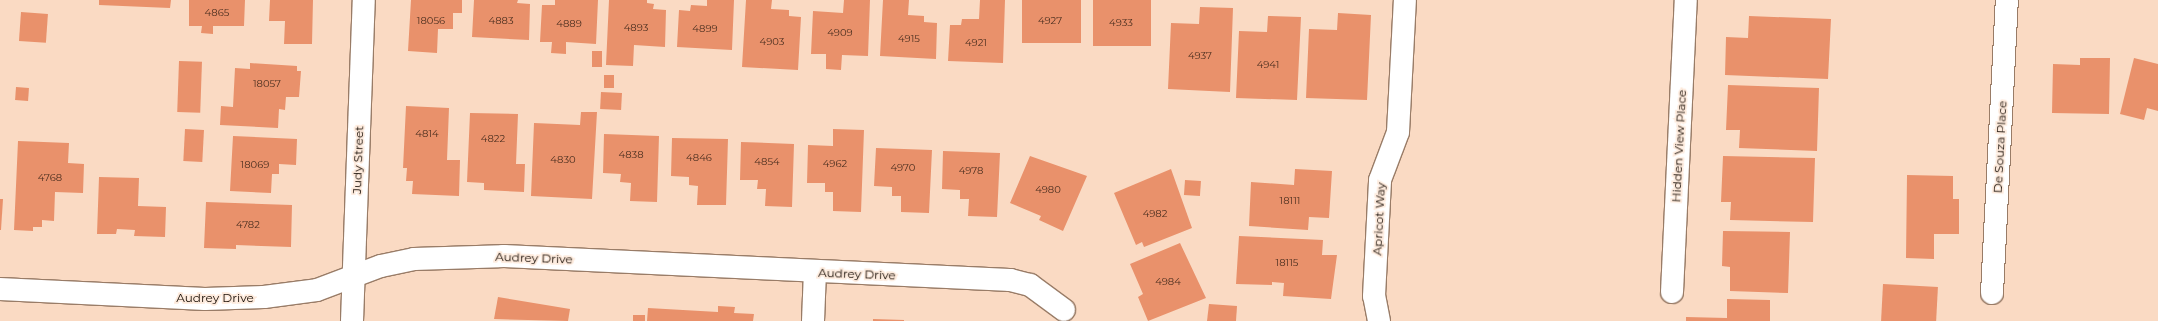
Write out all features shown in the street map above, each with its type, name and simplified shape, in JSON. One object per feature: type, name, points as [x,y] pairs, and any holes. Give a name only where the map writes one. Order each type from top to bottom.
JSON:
[{"type":"street","name":"Judy Street","points":[[352,321],[364,0]]},
{"type":"street","name":"Apricot Way","points":[[1379,321],[1374,296],[1380,180],[1398,132],[1404,0]]},
{"type":"street","name":"Hidden View Place","points":[[1672,292],[1686,0]]},
{"type":"street","name":"De Souza Place","points":[[1992,293],[2007,0]]},
{"type":"street","name":"Audrey Drive","points":[[0,289],[212,299],[264,297],[317,290],[354,278],[382,266],[414,259],[459,256],[504,256],[815,272],[1010,280],[1030,286],[1064,310]]},
{"type":"street","points":[[813,321],[815,272]]},
{"type":"building","points":[[99,0],[171,0],[170,8],[99,5]]},
{"type":"building","points":[[189,0],[245,0],[244,26],[213,26],[213,34],[201,33],[202,26],[189,26]]},
{"type":"building","points":[[270,0],[313,0],[312,44],[284,44],[285,21],[269,21]]},
{"type":"building","points":[[411,0],[462,0],[462,13],[453,13],[453,29],[438,29],[437,53],[408,51]]},
{"type":"building","points":[[474,0],[518,0],[517,3],[530,4],[529,40],[472,37]]},
{"type":"building","points":[[555,0],[598,0],[596,44],[566,42],[566,54],[551,53],[552,42],[540,42],[542,5],[555,5]]},
{"type":"building","points":[[609,0],[647,0],[647,3],[654,4],[653,9],[666,10],[665,47],[634,45],[633,66],[606,65]]},
{"type":"building","points":[[707,0],[734,0],[732,50],[677,47],[679,10],[690,11],[691,5],[707,6]]},
{"type":"building","points":[[746,0],[772,0],[771,9],[789,10],[789,16],[801,17],[798,70],[742,67]]},
{"type":"building","points":[[844,0],[870,0],[868,56],[842,55],[841,70],[826,69],[826,54],[811,54],[813,11],[843,13]]},
{"type":"building","points":[[883,0],[909,0],[908,15],[924,16],[924,22],[937,23],[936,59],[880,56]]},
{"type":"building","points":[[980,0],[1005,0],[1003,63],[948,61],[950,25],[961,25],[962,19],[979,19]]},
{"type":"building","points":[[1022,0],[1081,0],[1081,43],[1022,43]]},
{"type":"building","points":[[1093,0],[1151,0],[1151,46],[1093,46]]},
{"type":"building","points":[[1200,7],[1233,8],[1230,92],[1168,89],[1171,23],[1199,24]]},
{"type":"building","points":[[21,12],[48,14],[46,43],[19,41]]},
{"type":"building","points":[[1338,13],[1371,15],[1367,100],[1306,98],[1309,29],[1337,30]]},
{"type":"building","points":[[1268,16],[1301,17],[1297,100],[1236,98],[1239,31],[1267,32]]},
{"type":"building","points":[[1749,16],[1831,19],[1828,79],[1725,75],[1726,37],[1748,38]]},
{"type":"building","points":[[592,51],[602,51],[602,67],[592,67]]},
{"type":"building","points":[[2080,58],[2110,58],[2109,114],[2052,113],[2053,64],[2080,65]]},
{"type":"building","points":[[2134,58],[2158,64],[2158,111],[2147,108],[2144,120],[2120,114]]},
{"type":"building","points":[[179,61],[202,62],[200,113],[177,112]]},
{"type":"building","points":[[250,63],[297,66],[297,71],[301,71],[299,97],[286,97],[285,110],[279,109],[278,128],[220,125],[221,106],[233,107],[235,68],[250,69]]},
{"type":"building","points":[[604,75],[614,75],[614,88],[604,88]]},
{"type":"building","points":[[1728,85],[1819,88],[1817,151],[1739,148],[1740,130],[1726,130]]},
{"type":"building","points":[[16,87],[29,88],[28,101],[15,100]]},
{"type":"building","points":[[601,92],[622,93],[621,110],[600,109]]},
{"type":"building","points":[[406,106],[449,108],[447,160],[460,160],[459,196],[412,194],[413,181],[406,181],[407,168],[403,168]]},
{"type":"building","points":[[581,112],[597,112],[592,199],[531,196],[534,123],[580,125]]},
{"type":"building","points":[[470,113],[518,114],[516,164],[525,164],[524,192],[484,190],[484,183],[467,182]]},
{"type":"building","points":[[185,129],[204,130],[202,162],[183,161]]},
{"type":"building","points":[[833,129],[864,130],[861,212],[833,211],[833,192],[825,192],[825,183],[807,183],[808,145],[833,146]]},
{"type":"building","points":[[604,134],[659,136],[657,202],[630,201],[631,183],[620,182],[621,174],[603,173]]},
{"type":"building","points":[[233,136],[297,139],[296,165],[279,164],[279,174],[272,174],[271,193],[230,191]]},
{"type":"building","points":[[672,138],[728,139],[726,205],[697,205],[698,186],[689,185],[689,177],[671,176]]},
{"type":"building","points":[[18,141],[69,143],[68,163],[84,164],[83,193],[55,192],[54,221],[42,220],[42,227],[33,227],[33,231],[14,230]]},
{"type":"building","points":[[741,142],[794,144],[792,207],[765,206],[766,189],[757,189],[758,180],[740,180]]},
{"type":"building","points":[[876,148],[932,150],[929,213],[901,212],[901,196],[892,196],[892,187],[874,186]]},
{"type":"building","points":[[943,151],[1000,153],[997,217],[968,216],[969,199],[960,199],[960,190],[942,189]]},
{"type":"building","points":[[1030,156],[1087,176],[1063,231],[1039,220],[1041,216],[1010,203]]},
{"type":"building","points":[[1723,156],[1815,158],[1813,222],[1730,220],[1731,202],[1721,202]]},
{"type":"building","points":[[1171,169],[1192,228],[1144,247],[1142,242],[1136,245],[1114,193]]},
{"type":"building","points":[[1295,169],[1332,171],[1329,218],[1309,217],[1308,230],[1249,226],[1251,182],[1294,185]]},
{"type":"building","points":[[1907,175],[1953,176],[1953,199],[1959,199],[1959,234],[1934,234],[1934,259],[1906,258]]},
{"type":"building","points":[[99,177],[139,178],[138,206],[166,207],[165,237],[134,236],[135,230],[117,229],[116,234],[97,234]]},
{"type":"building","points":[[1185,180],[1201,181],[1200,196],[1184,195]]},
{"type":"building","points":[[0,199],[3,199],[1,230],[0,230]]},
{"type":"building","points":[[206,202],[292,205],[291,247],[236,245],[236,249],[204,248]]},
{"type":"building","points":[[1723,231],[1790,232],[1788,293],[1730,291],[1730,267],[1722,266]]},
{"type":"building","points":[[1239,236],[1323,240],[1322,255],[1337,255],[1331,299],[1283,296],[1284,283],[1272,282],[1272,285],[1236,284]]},
{"type":"building","points":[[1180,243],[1206,298],[1148,321],[1138,297],[1143,294],[1130,264]]},
{"type":"building","points":[[1883,284],[1938,287],[1936,321],[1881,321]]},
{"type":"building","points":[[498,297],[570,309],[568,321],[494,319]]},
{"type":"building","points":[[1727,299],[1770,300],[1770,321],[1686,321],[1686,317],[1727,318]]},
{"type":"building","points":[[1209,304],[1237,306],[1236,321],[1207,321]]},
{"type":"building","points":[[718,306],[735,307],[734,313],[754,314],[753,321],[647,321],[648,308],[718,312]]},
{"type":"building","points":[[633,315],[645,315],[645,321],[633,321]]},
{"type":"building","points":[[873,319],[904,320],[904,321],[873,321]]}]
